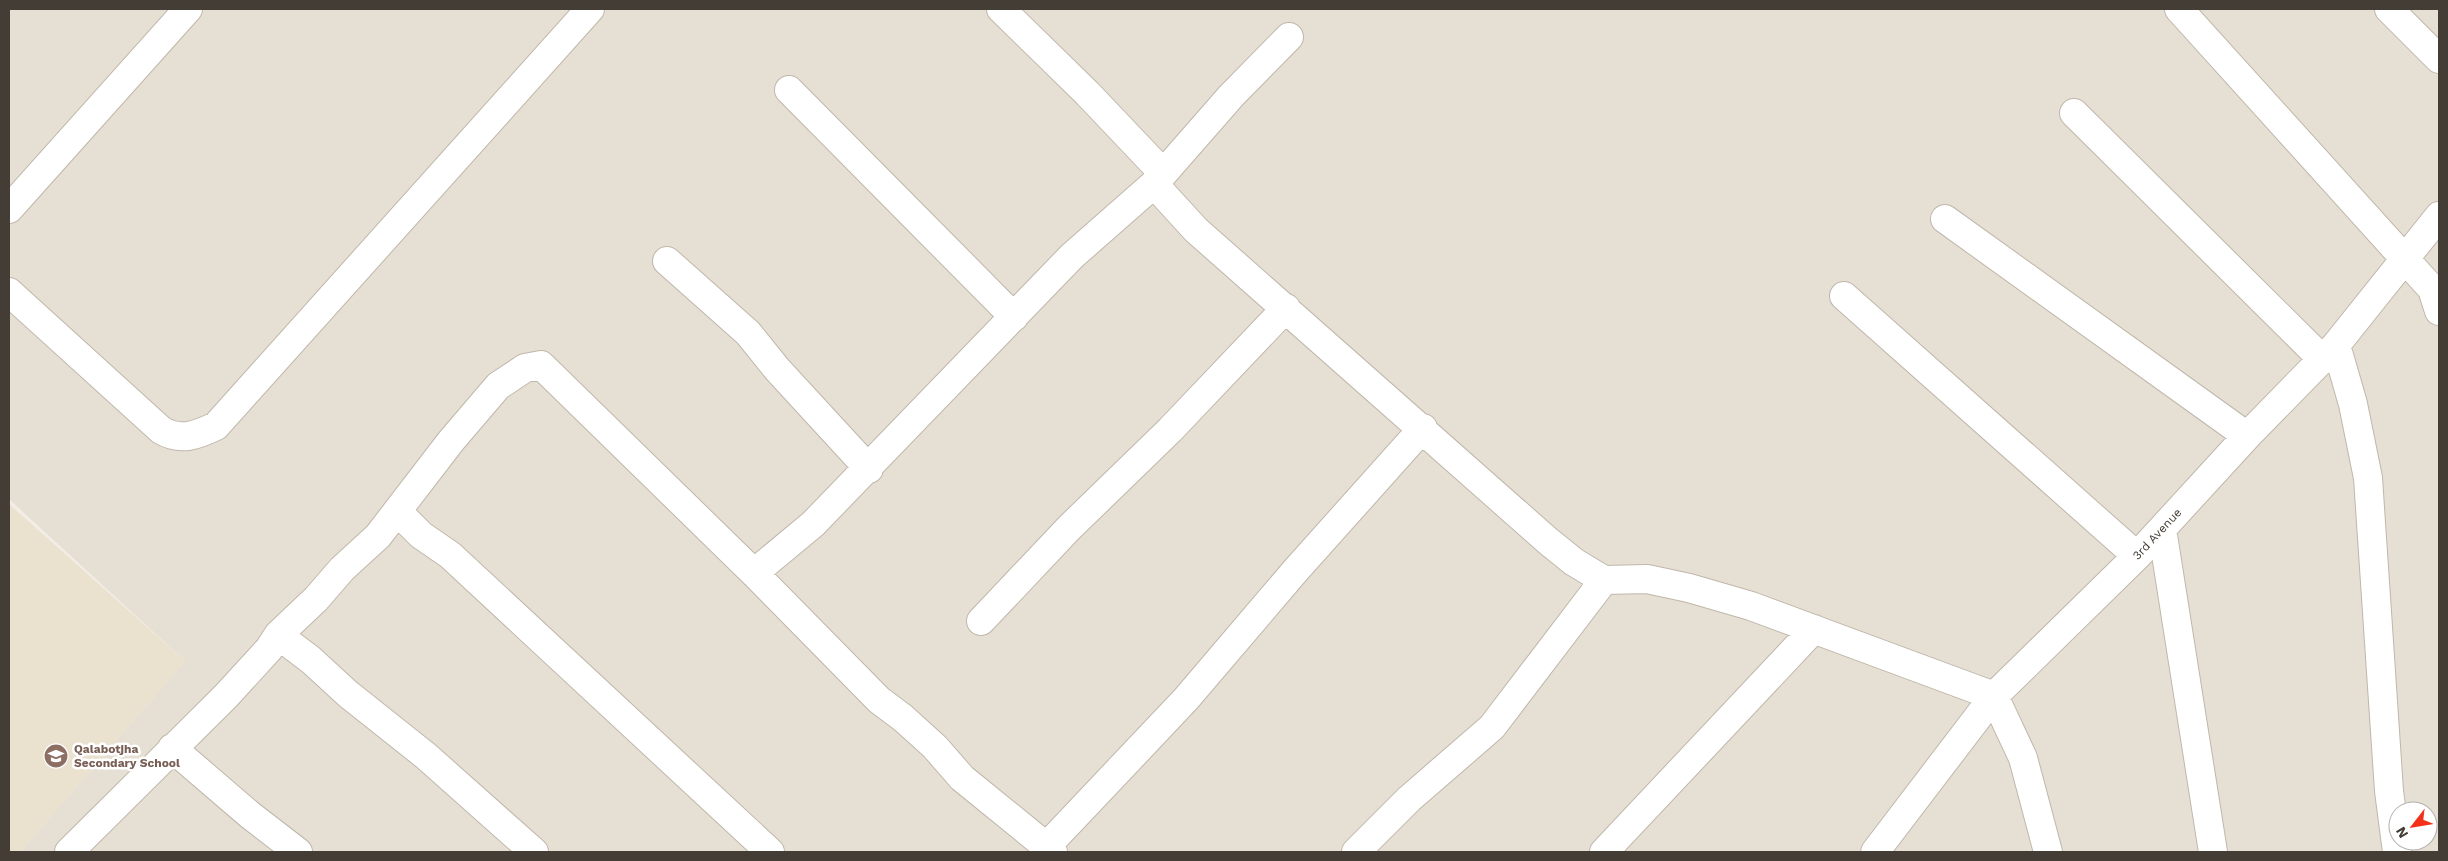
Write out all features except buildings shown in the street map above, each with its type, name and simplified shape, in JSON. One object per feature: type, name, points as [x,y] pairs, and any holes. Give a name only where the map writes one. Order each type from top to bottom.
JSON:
[{"type":"street","points":[[9,209],[188,9]]},
{"type":"street","points":[[9,292],[161,430],[171,436],[182,438],[210,429],[216,426],[285,350],[590,9]]},
{"type":"street","points":[[1001,9],[1087,92],[1158,179],[1196,230],[1574,562],[1604,580],[1647,579],[1689,588],[1751,606],[1994,696],[2023,758],[2048,852]]},
{"type":"street","points":[[2179,9],[2432,290],[2439,311]]},
{"type":"street","points":[[2389,9],[2439,59]]},
{"type":"street","points":[[754,573],[813,524],[869,469],[1072,256],[1158,179],[1231,96],[1288,37]]},
{"type":"street","points":[[789,90],[1014,317]]},
{"type":"street","points":[[2074,113],[2329,352],[2352,404],[2368,478],[2389,791],[2397,852]]},
{"type":"street","name":"3rd Avenue","points":[[1875,852],[1994,696],[2137,556],[2247,436],[2329,352],[2406,260],[2439,216]]},
{"type":"street","points":[[1945,219],[2247,436]]},
{"type":"street","points":[[667,261],[748,333],[777,369],[869,469]]},
{"type":"street","points":[[1844,296],[2137,556]]},
{"type":"street","points":[[981,621],[1069,528],[1170,430],[1286,308]]},
{"type":"street","points":[[70,852],[226,696],[269,649],[278,635],[316,599],[342,569],[378,536],[451,441],[498,386],[525,368],[541,365],[754,573],[879,700],[903,718],[935,747],[962,778],[1050,850],[1186,699],[1296,570],[1423,428]]},
{"type":"street","points":[[398,512],[421,535],[450,555],[770,852]]},
{"type":"street","points":[[2162,529],[2213,852]]},
{"type":"street","points":[[1356,852],[1409,799],[1492,727],[1604,580]]},
{"type":"street","points":[[1604,852],[1814,629]]},
{"type":"street","points":[[278,635],[311,660],[348,694],[426,756],[534,852]]},
{"type":"street","points":[[172,748],[250,815],[298,852]]},
{"type":"shaded area","points":[[9,9],[2439,9],[2439,852],[20,852],[185,661],[9,499]]},
{"type":"shaded area","name":"Qalabotjha Secondary School","points":[[9,504],[185,661],[20,852],[9,852]]},
{"type":"place","name":"Qalabotjha Secondary School","points":[[56,756]]}]
